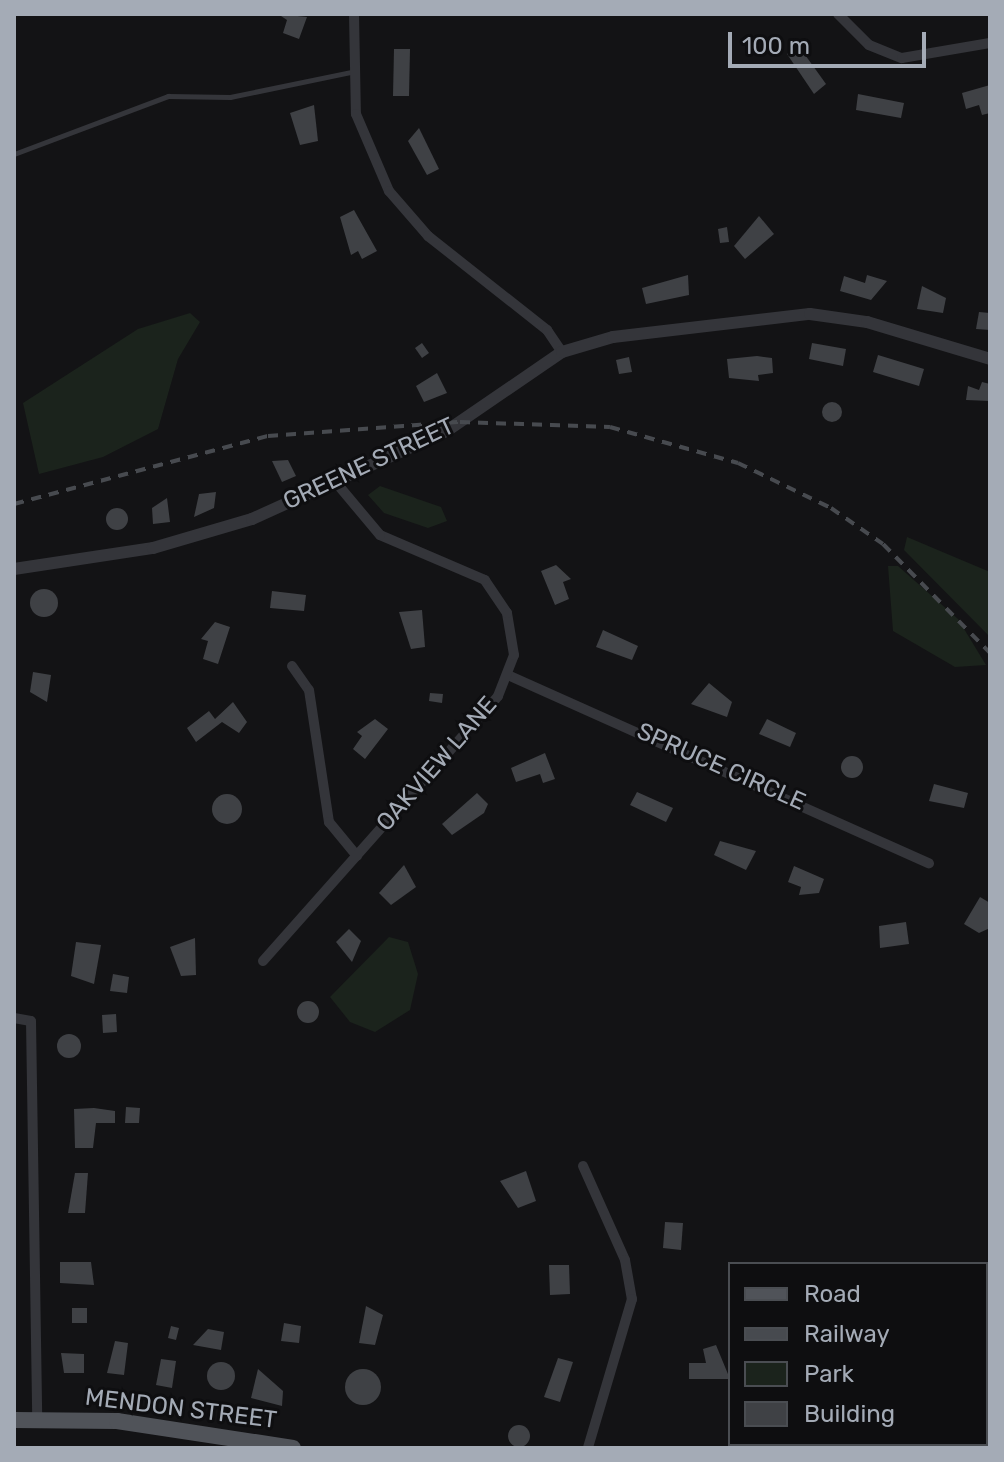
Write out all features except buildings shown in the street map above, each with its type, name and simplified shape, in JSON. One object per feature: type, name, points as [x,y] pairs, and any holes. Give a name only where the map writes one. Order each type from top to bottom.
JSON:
[{"type":"main road","name":"MENDON STREET","points":[[14,1420],[117,1421],[222,1442],[293,1448]]},
{"type":"street","points":[[354,14],[351,72],[362,134],[395,198],[428,236],[547,330],[562,352]]},
{"type":"street","points":[[838,14],[869,45],[902,58],[990,43]]},
{"type":"street","name":"GREENE STREET","points":[[14,569],[219,531],[448,430],[562,352],[638,331],[810,314],[867,322],[990,359]]},
{"type":"street","name":"OAKVIEW LANE","points":[[263,961],[510,676],[507,613],[485,580],[380,535],[333,479]]},
{"type":"street","points":[[292,666],[309,690],[329,822],[357,856]]},
{"type":"street","name":"SPRUCE CIRCLE","points":[[510,676],[929,863]]},
{"type":"street","points":[[14,1018],[31,1021],[37,1420]]},
{"type":"street","points":[[583,1166],[625,1260],[632,1299],[588,1448]]},
{"type":"lane","points":[[14,154],[168,96],[230,97],[351,72]]},
{"type":"green space","points":[[190,313],[200,322],[178,359],[158,429],[103,457],[39,474],[23,403],[138,329]]},
{"type":"green space","points":[[380,486],[441,507],[447,521],[428,528],[384,513],[368,495]]},
{"type":"green space","points":[[907,537],[990,572],[990,637],[904,550]]},
{"type":"green space","points":[[888,566],[898,566],[958,619],[986,665],[955,667],[893,631]]},
{"type":"green space","points":[[389,937],[408,942],[418,974],[410,1010],[375,1032],[350,1022],[330,997]]},
{"type":"railway","points":[[14,504],[268,436],[460,422],[610,427],[738,463],[831,508],[883,544],[990,653]]}]
